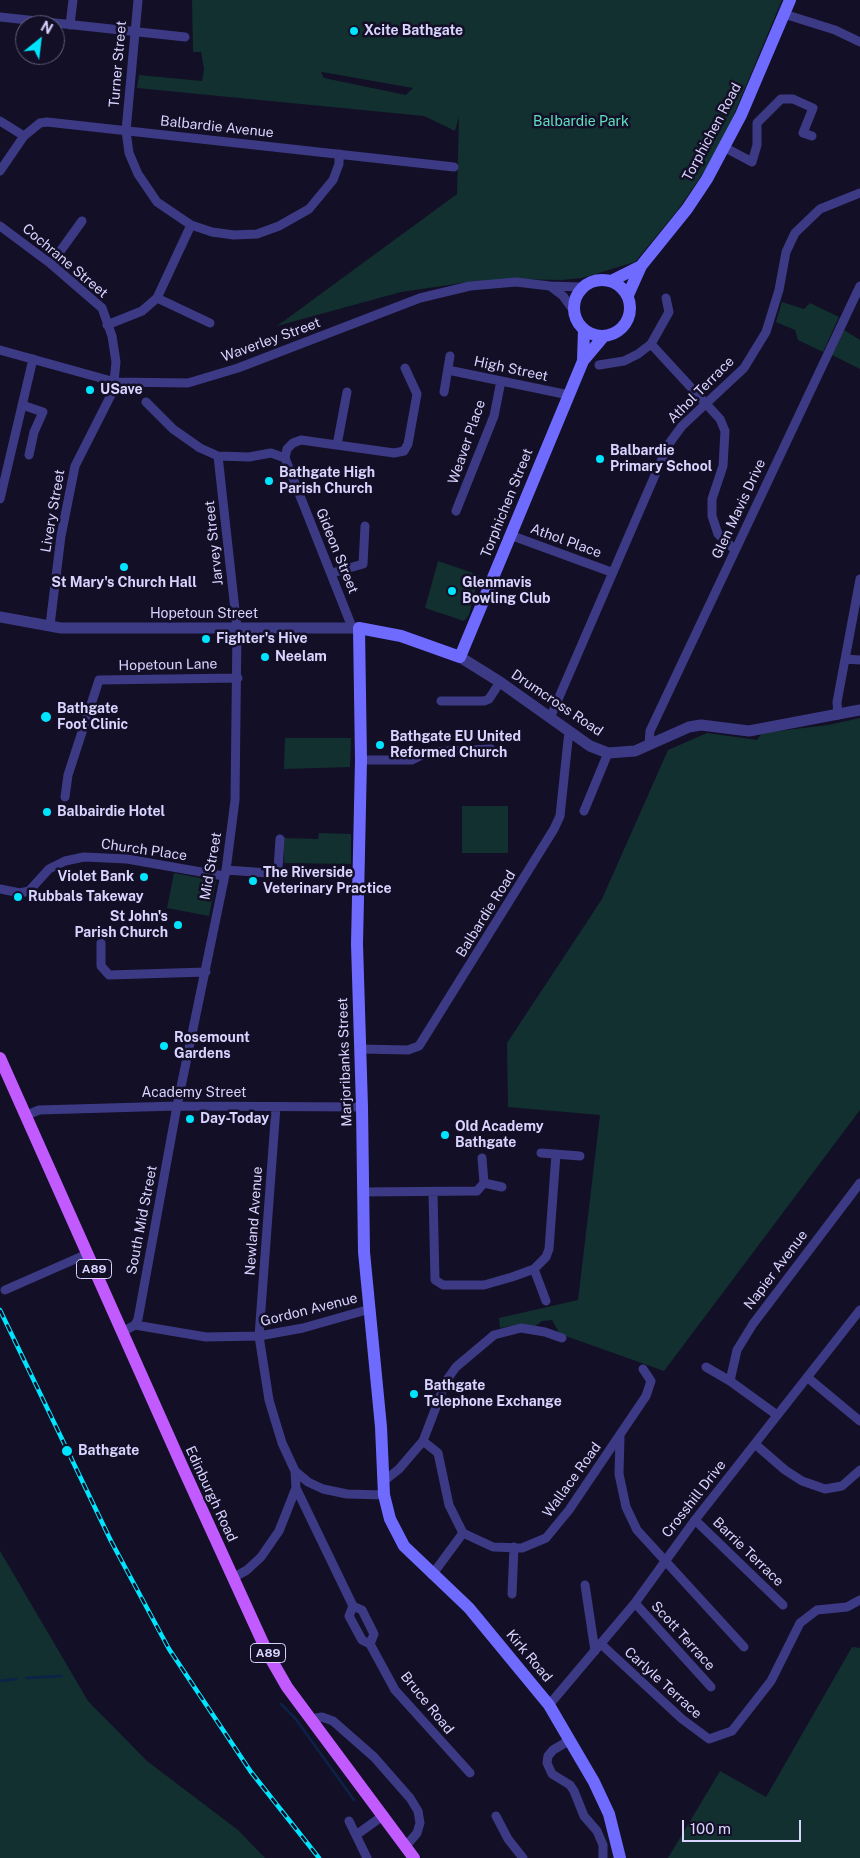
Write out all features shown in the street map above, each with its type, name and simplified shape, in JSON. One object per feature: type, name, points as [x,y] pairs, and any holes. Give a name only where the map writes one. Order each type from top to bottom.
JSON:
[{"type":"main road","name":"Torphichen Road","points":[[641,266],[687,210],[724,147],[741,115],[790,0]]},
{"type":"main road","points":[[612,281],[641,266]]},
{"type":"main road","points":[[628,295],[612,281],[596,280],[582,286],[574,303],[574,311],[579,324],[594,335],[604,336],[620,330],[628,320],[630,311],[628,295],[641,266]]},
{"type":"main road","name":"Torphichen Street","points":[[583,361],[584,329]]},
{"type":"main road","name":"Torphichen Street","points":[[460,657],[583,361],[604,336]]},
{"type":"main road","name":"Drumcross Road","points":[[356,628],[401,636],[460,657]]},
{"type":"main road","name":"Marjoribanks Street","points":[[356,628],[361,760],[357,944],[362,1107],[362,1192],[364,1252],[384,1495]]},
{"type":"main road","name":"A89","points":[[0,1058],[27,1116]]},
{"type":"main road","name":"Edinburgh Road","points":[[27,1116],[87,1254],[268,1654],[287,1687],[384,1815],[414,1858]]},
{"type":"main road","name":"Kirk Road","points":[[384,1495],[390,1519],[404,1546],[432,1575],[469,1608],[549,1704],[609,1814],[620,1858]]},
{"type":"street","points":[[70,25],[73,0]]},
{"type":"street","name":"Turner Street","points":[[138,0],[126,131],[129,153],[138,174],[157,202],[191,225],[212,232],[234,235],[257,234],[279,226],[309,209],[332,180],[339,164],[340,154]]},
{"type":"street","points":[[784,14],[835,30],[860,42]]},
{"type":"street","points":[[0,17],[185,37]]},
{"type":"street","points":[[724,147],[752,162],[757,145],[757,122],[781,99],[793,99],[813,108],[803,133],[812,136]]},
{"type":"street","points":[[0,121],[24,136]]},
{"type":"street","name":"Balbardie Avenue","points":[[0,171],[24,136],[40,123],[47,122],[454,167]]},
{"type":"street","name":"Athol Terrace","points":[[550,718],[668,445],[682,426],[744,368],[766,332],[779,290],[786,252],[795,233],[820,209],[860,192]]},
{"type":"street","points":[[51,264],[82,221]]},
{"type":"street","points":[[107,325],[142,311],[157,298],[191,225]]},
{"type":"street","name":"Cochrane Street","points":[[0,226],[51,264],[102,308],[112,336],[116,362],[115,382]]},
{"type":"street","name":"Waverley Street","points":[[0,350],[115,382],[188,383],[238,368],[420,298],[470,286],[516,282],[550,286],[582,286]]},
{"type":"street","points":[[550,286],[563,296],[574,311]]},
{"type":"street","name":"Glen Mavis Drive","points":[[649,744],[650,731],[860,286]]},
{"type":"street","points":[[157,298],[210,323]]},
{"type":"street","points":[[599,365],[624,360],[638,354],[651,344],[668,312],[666,298]]},
{"type":"street","points":[[651,344],[720,419],[725,431],[726,442],[723,466],[712,498],[712,516],[718,534],[735,550]]},
{"type":"street","points":[[444,392],[450,356]]},
{"type":"street","points":[[0,499],[33,359]]},
{"type":"street","points":[[146,402],[173,429],[200,448],[218,456],[250,457],[271,453],[285,458],[287,449],[293,443],[301,440],[394,453],[404,452],[408,444],[417,394],[405,368]]},
{"type":"street","name":"High Street","points":[[448,370],[569,395]]},
{"type":"street","name":"Weaver Place","points":[[456,511],[494,416],[501,381]]},
{"type":"street","name":"Livery Street","points":[[50,625],[67,500],[75,466],[114,391],[115,382]]},
{"type":"street","points":[[337,445],[347,392]]},
{"type":"street","points":[[22,405],[43,412],[34,432],[29,455]]},
{"type":"street","name":"Jarvey Street","points":[[218,456],[237,628]]},
{"type":"street","name":"Gideon Street","points":[[285,458],[356,628]]},
{"type":"street","points":[[332,573],[363,564],[365,526]]},
{"type":"street","name":"Athol Place","points":[[510,535],[612,572]]},
{"type":"street","points":[[838,715],[837,702],[860,579]]},
{"type":"street","name":"Hopetoun Street","points":[[0,617],[79,628],[356,628]]},
{"type":"street","name":"Mid Street","points":[[177,1106],[206,972],[225,873],[236,800],[237,628]]},
{"type":"street","name":"Drumcross Road","points":[[460,657],[500,682],[590,746],[608,753],[635,752],[690,727],[701,725],[750,731],[860,710]]},
{"type":"street","points":[[845,659],[860,660]]},
{"type":"street","name":"Hopetoun Lane","points":[[65,797],[68,775],[99,680],[238,678]]},
{"type":"street","points":[[441,701],[489,699],[500,682]]},
{"type":"street","name":"Balbardie Road","points":[[360,1049],[408,1050],[419,1046],[554,829],[560,816],[569,731]]},
{"type":"street","points":[[361,760],[412,760],[428,752],[491,748]]},
{"type":"street","points":[[584,811],[608,753]]},
{"type":"street","name":"Church Place","points":[[0,889],[20,893],[29,891],[49,869],[65,861],[90,857],[127,859],[225,873],[270,873],[278,870],[280,839]]},
{"type":"street","points":[[103,948],[101,966],[109,975],[206,972]]},
{"type":"street","name":"Academy Street","points":[[27,1116],[39,1110],[177,1106],[362,1107]]},
{"type":"street","name":"South Mid Street","points":[[135,1326],[177,1106]]},
{"type":"street","name":"Newland Avenue","points":[[276,1108],[259,1336],[269,1400],[282,1443],[295,1472]]},
{"type":"street","points":[[541,1153],[580,1156]]},
{"type":"street","points":[[433,1193],[434,1275],[439,1283],[484,1285],[534,1269],[546,1256],[549,1249],[556,1154]]},
{"type":"street","points":[[362,1192],[433,1193],[477,1191],[484,1183],[482,1158]]},
{"type":"street","points":[[484,1183],[502,1187]]},
{"type":"street","name":"Napier Avenue","points":[[730,1381],[737,1350],[753,1324],[860,1183]]},
{"type":"street","points":[[5,1290],[87,1254]]},
{"type":"street","points":[[534,1269],[546,1301]]},
{"type":"street","name":"Gordon Avenue","points":[[135,1326],[206,1337],[259,1336],[303,1328],[370,1309]]},
{"type":"street","name":"Crosshill Drive","points":[[549,1704],[636,1603],[664,1560],[860,1310]]},
{"type":"street","points":[[122,1332],[135,1326]]},
{"type":"street","points":[[384,1481],[399,1469],[423,1440],[446,1381],[456,1367],[494,1334],[520,1328],[545,1332],[562,1338]]},
{"type":"street","points":[[706,1367],[730,1381],[777,1415]]},
{"type":"street","name":"Wallace Road","points":[[463,1533],[494,1547],[522,1548],[546,1538],[569,1510],[646,1396],[651,1381],[643,1369]]},
{"type":"street","points":[[807,1377],[860,1421]]},
{"type":"street","points":[[620,1436],[619,1474],[626,1507],[637,1530],[744,1647]]},
{"type":"street","points":[[423,1440],[438,1453],[449,1505],[463,1533],[432,1575]]},
{"type":"street","points":[[755,1444],[785,1470],[802,1481],[825,1489],[842,1486],[860,1472]]},
{"type":"street","points":[[233,1578],[247,1570],[261,1557],[274,1540],[284,1522],[296,1488],[295,1472]]},
{"type":"street","points":[[295,1472],[308,1482],[323,1489],[347,1494],[384,1495]]},
{"type":"street","name":"Bruce Road","points":[[296,1488],[353,1606],[362,1610],[374,1634],[370,1644]]},
{"type":"street","name":"Barrie Terrace","points":[[695,1520],[782,1605]]},
{"type":"street","points":[[512,1594],[514,1547]]},
{"type":"street","points":[[585,1586],[598,1647]]},
{"type":"street","name":"Carlyle Terrace","points":[[598,1647],[682,1719],[709,1739],[732,1731],[772,1681],[800,1624],[817,1610],[847,1607],[860,1600]]},
{"type":"street","name":"Scott Terrace","points":[[636,1603],[710,1687]]},
{"type":"street","name":"Bruce Road","points":[[353,1606],[349,1616],[362,1640],[370,1644],[395,1690],[470,1773]]},
{"type":"street","points":[[311,1719],[322,1717],[333,1720],[374,1757],[410,1798],[418,1811],[420,1823],[417,1833],[406,1846]]},
{"type":"street","points":[[570,1740],[553,1750],[548,1756],[547,1763],[552,1774],[570,1785],[574,1791],[584,1816],[597,1832],[604,1845],[603,1858]]},
{"type":"street","points":[[356,1835],[384,1815]]},
{"type":"street","points":[[496,1816],[508,1839],[523,1858]]},
{"type":"street","points":[[349,1821],[367,1858]]},
{"type":"green space","name":"Balbardie Park","points":[[192,0],[782,0],[719,150],[677,211],[635,262],[582,278],[469,282],[401,292],[277,326],[457,194],[459,117],[455,131],[424,116],[137,88],[139,75],[202,81],[204,69],[201,52],[193,52]],"holes":[[[321,72],[413,88],[406,95],[324,78]]]},
{"type":"green space","points":[[782,302],[804,309],[810,303],[839,317],[823,352],[798,340],[795,330],[776,322]]},
{"type":"green space","points":[[844,330],[860,340],[860,369],[832,355]]},
{"type":"green space","name":"Glenmavis Bowling Club","points":[[438,561],[479,575],[469,615],[464,621],[425,608]]},
{"type":"green space","points":[[860,718],[860,1110],[664,1371],[560,1334],[552,1320],[542,1321],[534,1327],[519,1325],[500,1328],[499,1318],[578,1300],[600,1115],[508,1107],[507,1043],[602,899],[668,750],[707,733],[757,740],[762,733],[828,725]]},
{"type":"green space","points":[[285,738],[351,738],[350,767],[284,769]]},
{"type":"green space","points":[[462,806],[508,806],[508,853],[462,853]]},
{"type":"green space","points":[[319,833],[351,834],[351,864],[284,863],[284,838],[318,839]]},
{"type":"green space","points":[[174,873],[216,881],[209,916],[167,908]]},
{"type":"green space","points":[[0,1551],[88,1701],[147,1761],[238,1830],[265,1858],[0,1858]]},
{"type":"green space","points":[[852,1647],[860,1648],[860,1858],[668,1858],[720,1771],[766,1797]]},
{"type":"waterway","points":[[26,1678],[62,1676]]},
{"type":"waterway","points":[[0,1681],[16,1679]]},
{"type":"waterway","points":[[281,1704],[295,1718],[354,1800]]},
{"type":"railway","points":[[0,1310],[111,1541],[169,1649],[251,1772],[319,1858]]},
{"type":"place","name":"Xcite Bathgate","points":[[354,31]]},
{"type":"place","name":"USave","points":[[90,390]]},
{"type":"place","name":"Balbardie Primary School","points":[[600,459]]},
{"type":"place","name":"Bathgate High Parish Church","points":[[269,481]]},
{"type":"place","name":"St Mary's Church Hall","points":[[124,567]]},
{"type":"place","name":"Glenmavis Bowling Club","points":[[452,591]]},
{"type":"place","name":"Fighter's Hive","points":[[206,639]]},
{"type":"place","name":"Neelam","points":[[265,657]]},
{"type":"place","name":"Bathgate Foot Clinic","points":[[46,717]]},
{"type":"place","name":"Bathgate EU United Reformed Church","points":[[380,745]]},
{"type":"place","name":"Balbairdie Hotel","points":[[47,812]]},
{"type":"place","name":"Violet Bank","points":[[144,877]]},
{"type":"place","name":"The Riverside Veterinary Practice","points":[[253,881]]},
{"type":"place","name":"Rubbals Takeway","points":[[18,897]]},
{"type":"place","name":"St John's Parish Church","points":[[178,925]]},
{"type":"place","name":"Rosemount Gardens","points":[[164,1046]]},
{"type":"place","name":"Day-Today","points":[[190,1119]]},
{"type":"place","name":"Old Academy Bathgate","points":[[445,1135]]},
{"type":"place","name":"Bathgate Telephone Exchange","points":[[414,1394]]},
{"type":"place","name":"Bathgate","points":[[67,1451]]}]
